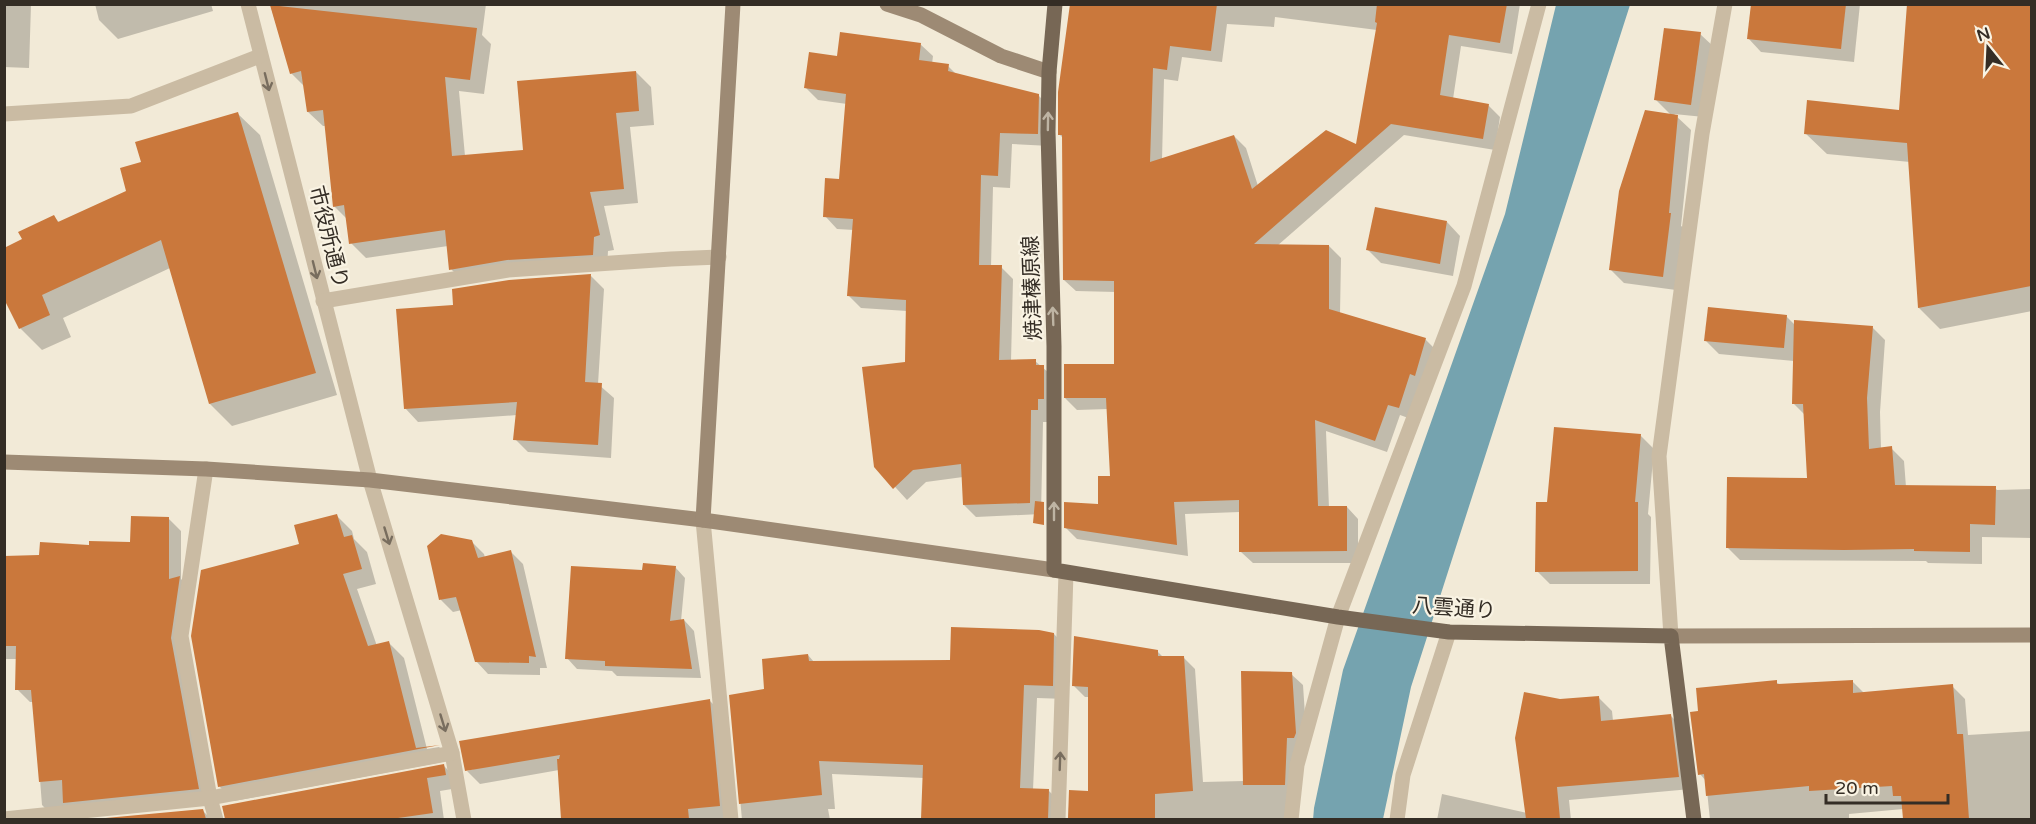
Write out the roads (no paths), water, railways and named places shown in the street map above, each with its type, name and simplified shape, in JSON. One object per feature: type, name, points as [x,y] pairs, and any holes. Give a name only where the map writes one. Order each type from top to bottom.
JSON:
[{"type":"main road","name":"焼津榛原線","points":[[1055,4],[1049,72],[1048,132],[1060,571]]},
{"type":"main road","name":"八雲通り","points":[[1060,571],[1338,617],[1442,630],[1671,636]]},
{"type":"main road","points":[[1671,636],[1694,819]]},
{"type":"street","name":"市役所通り","points":[[248,4],[370,480],[452,753],[464,819]]},
{"type":"street","points":[[731,819],[703,520],[733,4]]},
{"type":"street","points":[[887,4],[921,15],[1001,56],[1049,72]]},
{"type":"street","points":[[1291,819],[1297,765],[1338,617],[1464,285],[1539,4]]},
{"type":"street","points":[[1725,4],[1702,134],[1659,456],[1671,636],[2031,635]]},
{"type":"street","points":[[4,114],[131,106],[260,56]]},
{"type":"street","points":[[323,301],[508,270],[719,257]]},
{"type":"street","points":[[4,462],[206,469],[370,480],[703,520],[1060,571],[1058,819]]},
{"type":"street","points":[[206,469],[181,636],[210,798],[216,819]]},
{"type":"street","points":[[1397,819],[1403,775],[1442,630]]},
{"type":"street","points":[[4,819],[210,798],[452,753]]},
{"type":"water","points":[[1556,5],[1630,5],[1411,687],[1383,819],[1313,820],[1343,670],[1505,214]]}]
